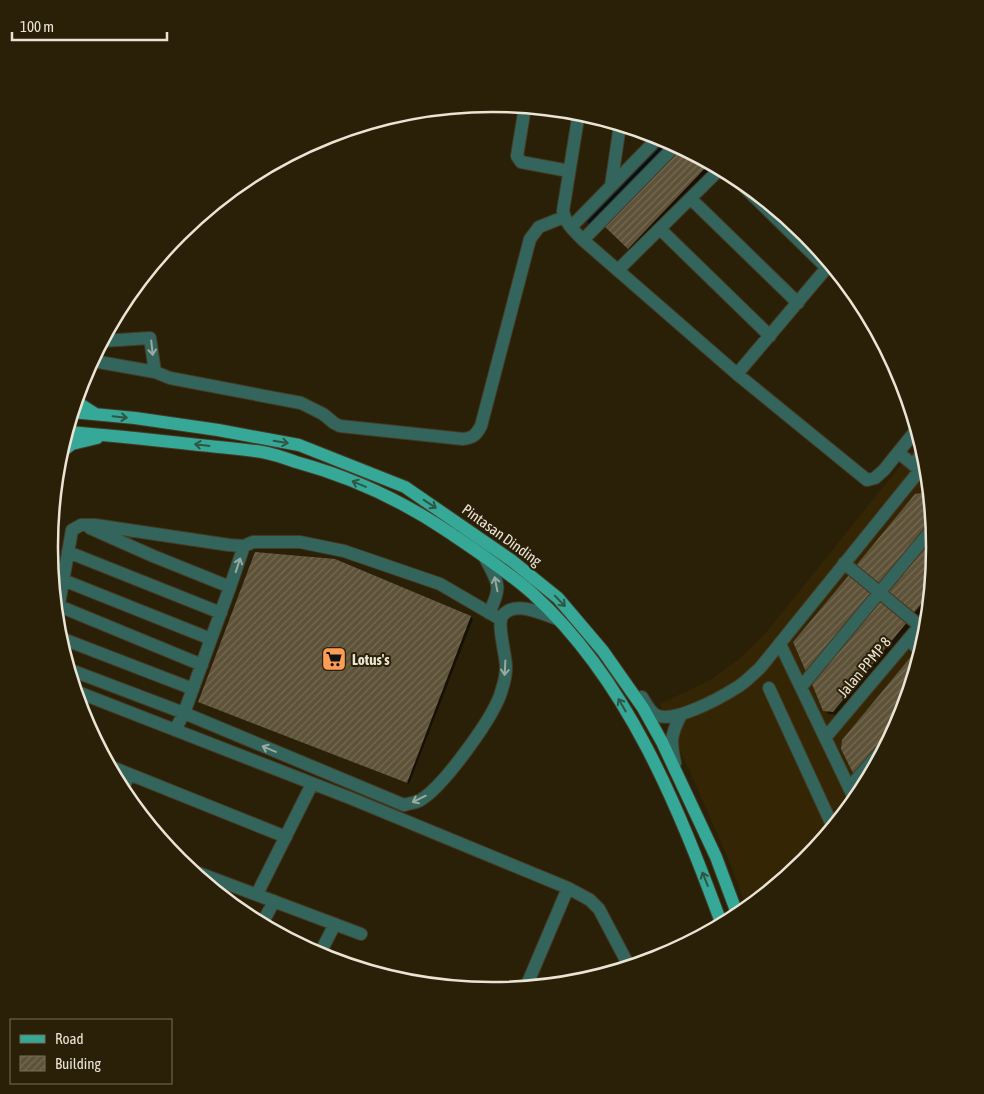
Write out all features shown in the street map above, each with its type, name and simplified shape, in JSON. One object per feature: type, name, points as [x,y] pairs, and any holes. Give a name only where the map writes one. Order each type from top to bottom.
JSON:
[{"type":"main road","points":[[82,405],[96,414]]},
{"type":"main road","name":"Pintasan Dinding","points":[[79,413],[218,430],[299,445],[404,487],[511,560],[558,598],[603,651],[643,708],[662,742],[716,857],[735,907]]},
{"type":"main road","name":"Pintasan Dinding","points":[[73,432],[115,435],[263,452],[327,470],[386,495],[418,513],[484,556],[532,594],[557,619],[607,679],[669,792],[719,917]]},
{"type":"main road","points":[[70,446],[115,435]]},
{"type":"street","points":[[524,113],[518,159],[521,162],[569,171]]},
{"type":"street","points":[[577,121],[564,204],[567,222],[583,240],[737,374],[867,480],[875,478],[884,470],[912,436]]},
{"type":"street","points":[[611,186],[619,132]]},
{"type":"street","points":[[99,362],[154,372],[170,378],[301,403],[324,414],[340,426],[471,439],[477,434],[481,426],[530,239],[539,228],[567,222],[611,186],[652,144]]},
{"type":"street","points":[[583,240],[670,151]]},
{"type":"street","points":[[618,270],[715,175]]},
{"type":"street","points":[[691,199],[798,303]]},
{"type":"street","points":[[660,229],[770,336]]},
{"type":"street","points":[[737,374],[826,269]]},
{"type":"street","points":[[111,340],[150,338],[154,372]]},
{"type":"street","points":[[899,452],[919,468]]},
{"type":"street","points":[[603,651],[627,676],[655,715],[665,717],[681,716],[735,688],[760,668],[920,472]]},
{"type":"street","points":[[81,525],[230,587]]},
{"type":"street","points":[[60,597],[72,530],[81,525],[95,525],[229,545],[244,546],[253,542],[300,542],[344,551],[440,584],[500,619]]},
{"type":"street","points":[[801,686],[926,536]]},
{"type":"street","points":[[175,730],[184,713],[202,665],[244,546]]},
{"type":"street","points":[[68,552],[221,613]]},
{"type":"street","points":[[484,556],[499,588],[489,613]]},
{"type":"street","points":[[844,563],[919,625]]},
{"type":"street","points":[[63,580],[211,639]]},
{"type":"street","points":[[62,607],[202,665]]},
{"type":"street","points":[[76,672],[184,713],[404,805],[421,800],[451,772],[493,710],[502,690],[506,667],[500,619],[504,614],[518,608],[557,619]]},
{"type":"street","name":"Jalan PPMP 8","points":[[826,738],[919,627]]},
{"type":"street","points":[[908,640],[915,646]]},
{"type":"street","points":[[68,641],[193,689]]},
{"type":"street","points":[[780,644],[851,791]]},
{"type":"street","points":[[769,688],[830,820]]},
{"type":"street","points":[[84,694],[350,798],[568,888],[590,900],[598,909],[626,960]]},
{"type":"street","points":[[678,777],[670,740],[681,716]]},
{"type":"street","points":[[120,770],[286,837]]},
{"type":"street","points":[[849,788],[863,771]]},
{"type":"street","points":[[126,781],[129,774]]},
{"type":"street","points":[[257,894],[312,784]]},
{"type":"street","points":[[350,798],[355,785]]},
{"type":"street","points":[[208,875],[361,934]]},
{"type":"street","points":[[529,980],[568,888]]},
{"type":"street","points":[[266,917],[274,901]]},
{"type":"street","points":[[323,947],[335,924]]},
{"type":"shaded area","points":[[915,448],[923,490],[926,519],[926,575],[918,632],[903,687],[882,739],[837,812],[799,854],[757,892],[744,901],[730,863],[660,704],[710,680],[738,660],[765,634]]},
{"type":"building","points":[[674,153],[705,169],[628,249],[604,226]]},
{"type":"building","points":[[923,493],[926,531],[879,588],[854,568],[915,494]]},
{"type":"building","points":[[926,544],[923,601],[913,614],[886,592]]},
{"type":"building","name":"Lotus's","points":[[255,552],[335,559],[471,616],[407,783],[198,702]]},
{"type":"building","points":[[849,575],[872,593],[806,672],[793,642]]},
{"type":"building","points":[[881,599],[908,621],[833,712],[823,711],[812,684]]},
{"type":"building","points":[[913,654],[903,687],[882,739],[854,775],[841,749],[842,740]]},
{"type":"waterway","points":[[589,222],[662,148]]},
{"type":"place","name":"Lotus's","points":[[334,659]]}]
